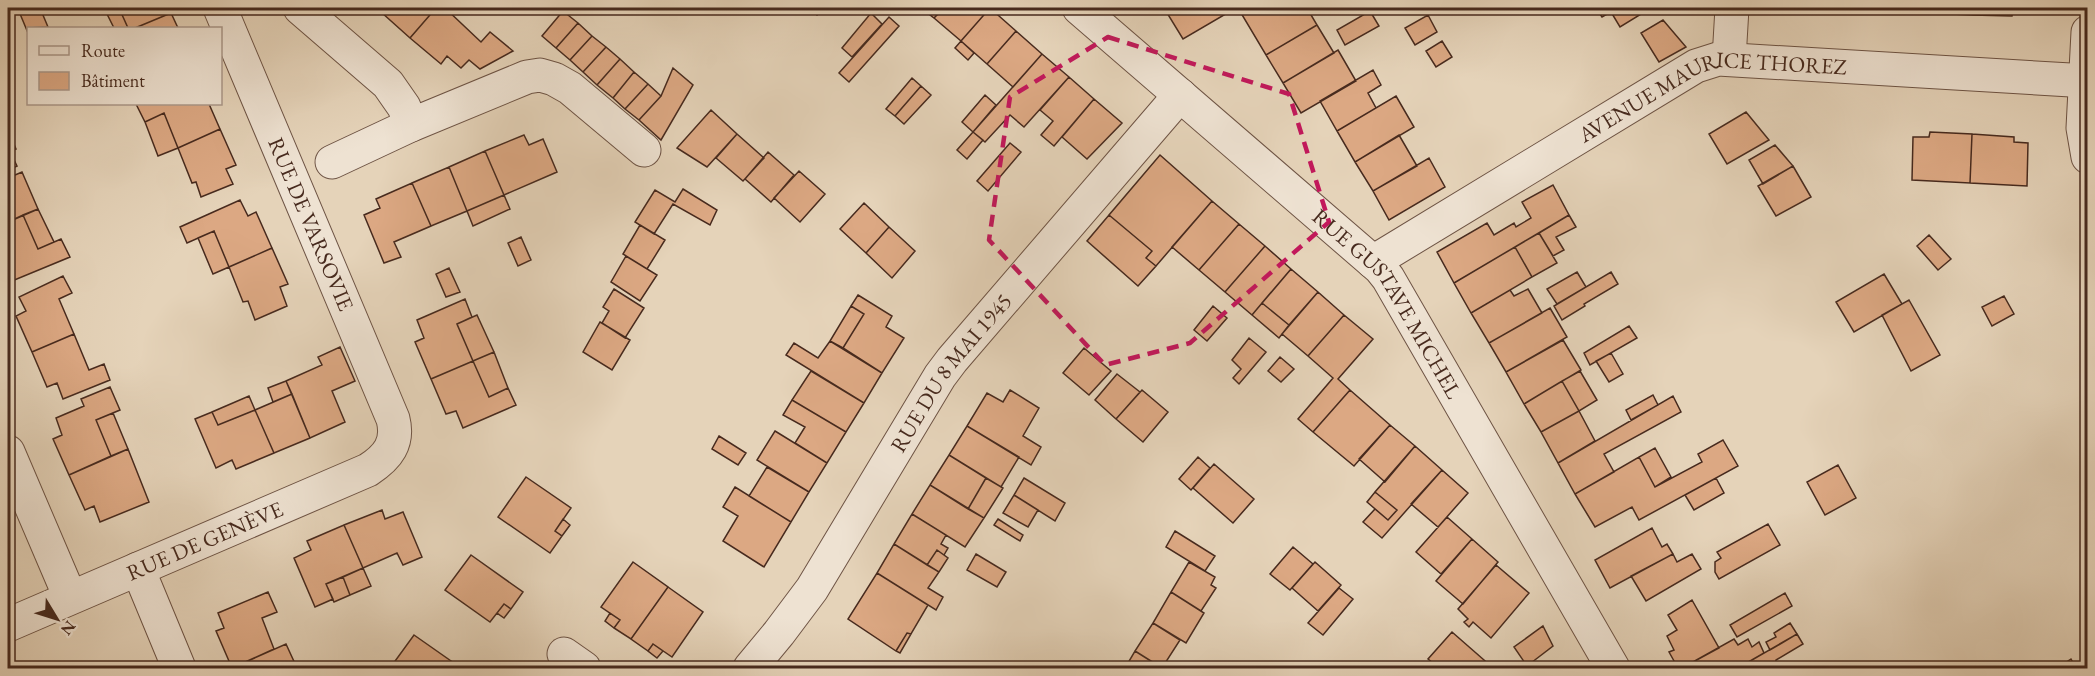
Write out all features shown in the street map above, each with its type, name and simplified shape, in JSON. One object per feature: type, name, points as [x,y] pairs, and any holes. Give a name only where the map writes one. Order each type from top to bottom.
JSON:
[{"type":"street","name":"RUE DE VARSOVIE","points":[[219,8],[393,419],[396,430],[394,442]]},
{"type":"street","points":[[300,8],[388,84],[404,106],[411,125]]},
{"type":"street","name":"RUE GUSTAVE MICHEL","points":[[1079,8],[1373,262],[1388,278],[1613,669]]},
{"type":"street","points":[[1729,59],[1732,8]]},
{"type":"street","points":[[2088,32],[2083,129],[2088,158]]},
{"type":"street","name":"AVENUE MAURICE THOREZ","points":[[1373,262],[1696,66],[1718,59],[2086,80]]},
{"type":"street","points":[[332,162],[411,125],[526,77],[540,75],[554,79],[570,88],[644,150]]},
{"type":"street","name":"RUE DU 8 MAI 1945","points":[[750,669],[812,589],[940,376],[1180,95]]},
{"type":"street","name":"RUE DE GENÈVE","points":[[8,625],[368,470],[387,454],[394,442]]},
{"type":"street","points":[[8,452],[70,597]]},
{"type":"street","points":[[138,569],[179,669]]},
{"type":"highlighted area","points":[[1108,37],[1289,94],[1329,222],[1190,343],[1105,365],[989,240],[1010,97]]},
{"type":"building","points":[[40,8],[48,27],[27,27],[27,31],[18,9]]},
{"type":"building","points":[[104,8],[119,8],[128,27],[114,27]]},
{"type":"building","points":[[119,8],[168,8],[171,13],[137,27],[128,27]]},
{"type":"building","points":[[385,8],[436,8],[410,38],[381,12]]},
{"type":"building","points":[[436,8],[445,8],[481,42],[490,32],[513,51],[480,69],[469,60],[461,68],[447,56],[441,64],[410,38]]},
{"type":"building","points":[[809,8],[824,8],[817,15]]},
{"type":"building","points":[[921,8],[944,8],[934,18]]},
{"type":"building","points":[[944,8],[990,8],[961,41],[934,18]]},
{"type":"building","points":[[990,8],[1016,31],[987,64],[961,41]]},
{"type":"building","points":[[1164,8],[1236,8],[1183,39]]},
{"type":"building","points":[[1238,8],[1307,8],[1317,25],[1266,55]]},
{"type":"building","points":[[1596,8],[1618,8],[1602,17]]},
{"type":"building","points":[[1618,8],[1651,8],[1620,27],[1611,12]]},
{"type":"building","points":[[1930,8],[1972,8],[1972,15],[1930,13]]},
{"type":"building","points":[[1972,8],[2032,8],[2032,10],[2013,9],[2012,16],[1972,15]]},
{"type":"building","points":[[563,11],[578,23],[556,48],[542,36]]},
{"type":"building","points":[[1370,11],[1379,26],[1345,45],[1337,30]]},
{"type":"building","points":[[171,13],[178,27],[137,27]]},
{"type":"building","points":[[871,13],[882,24],[852,57],[842,48]]},
{"type":"building","points":[[1428,15],[1437,32],[1415,45],[1405,28]]},
{"type":"building","points":[[889,17],[899,26],[849,82],[839,73]]},
{"type":"building","points":[[1663,20],[1686,47],[1659,62],[1641,33]]},
{"type":"building","points":[[578,23],[592,36],[570,60],[556,48]]},
{"type":"building","points":[[1317,25],[1334,53],[1283,83],[1266,55]]},
{"type":"building","points":[[1016,31],[1042,54],[1013,87],[987,64]]},
{"type":"building","points":[[592,36],[606,47],[583,72],[570,60]]},
{"type":"building","points":[[961,41],[974,53],[968,60],[955,48]]},
{"type":"building","points":[[1442,41],[1452,57],[1436,67],[1426,51]]},
{"type":"building","points":[[606,47],[620,59],[597,85],[583,72]]},
{"type":"building","points":[[1338,50],[1356,81],[1301,113],[1283,83]]},
{"type":"building","points":[[1042,54],[1069,77],[1024,127],[1010,115],[985,142],[973,132]]},
{"type":"building","points":[[620,59],[634,72],[613,98],[597,85]]},
{"type":"building","points":[[673,68],[693,85],[661,140],[639,120],[661,96]]},
{"type":"building","points":[[1373,70],[1381,85],[1368,93],[1376,108],[1337,131],[1320,101]]},
{"type":"building","points":[[634,72],[648,84],[625,109],[613,98]]},
{"type":"building","points":[[1069,77],[1094,99],[1054,146],[1041,135],[1053,121],[1040,110]]},
{"type":"building","points":[[912,78],[921,86],[895,116],[886,109]]},
{"type":"building","points":[[648,84],[661,96],[639,120],[625,109]]},
{"type":"building","points":[[921,86],[931,95],[904,124],[895,116]]},
{"type":"building","points":[[985,95],[996,105],[973,132],[962,122]]},
{"type":"building","points":[[1396,96],[1414,127],[1355,162],[1337,131]]},
{"type":"building","points":[[1094,99],[1122,123],[1087,159],[1062,137]]},
{"type":"building","points":[[136,105],[209,105],[220,129],[178,148],[164,113],[145,122]]},
{"type":"building","points":[[711,110],[737,134],[707,167],[677,148]]},
{"type":"building","points":[[1746,112],[1769,140],[1727,164],[1709,134]]},
{"type":"building","points":[[164,113],[178,148],[158,156],[145,122]]},
{"type":"building","points":[[8,129],[16,149],[8,152]]},
{"type":"building","points":[[220,129],[236,165],[226,169],[233,184],[201,197],[196,182],[192,183],[178,148]]},
{"type":"building","points":[[973,132],[983,140],[967,159],[957,150]]},
{"type":"building","points":[[1930,132],[1972,134],[1970,183],[1912,180],[1913,137],[1929,137]]},
{"type":"building","points":[[737,134],[764,158],[743,181],[716,158]]},
{"type":"building","points":[[1972,134],[2014,137],[2014,142],[2028,143],[2027,186],[1970,183]]},
{"type":"building","points":[[524,135],[529,145],[543,139],[557,172],[504,195],[485,151]]},
{"type":"building","points":[[1399,135],[1417,166],[1373,191],[1355,162]]},
{"type":"building","points":[[1010,143],[1021,152],[988,191],[977,181]]},
{"type":"building","points":[[1775,145],[1793,166],[1763,184],[1749,160]]},
{"type":"building","points":[[10,151],[17,166],[8,170],[8,152]]},
{"type":"building","points":[[485,151],[504,195],[467,211],[449,167]]},
{"type":"building","points":[[768,152],[794,175],[771,202],[745,179]]},
{"type":"building","points":[[1160,155],[1212,201],[1156,266],[1146,258],[1152,251],[1109,215]]},
{"type":"building","points":[[1429,158],[1445,187],[1389,220],[1373,191]]},
{"type":"building","points":[[1793,166],[1811,197],[1776,216],[1758,186]]},
{"type":"building","points":[[449,167],[467,211],[431,226],[412,183]]},
{"type":"building","points":[[799,171],[825,194],[800,222],[774,198]]},
{"type":"building","points":[[22,172],[38,209],[8,222],[8,178]]},
{"type":"building","points":[[412,183],[431,226],[394,242],[401,257],[384,263],[364,215],[380,208],[376,199]]},
{"type":"building","points":[[1553,185],[1569,215],[1454,283],[1437,252],[1487,223],[1494,235],[1514,223],[1516,227],[1531,218],[1522,202]]},
{"type":"building","points":[[683,189],[717,210],[710,225],[673,204],[654,234],[635,222],[655,190],[675,202]]},
{"type":"building","points":[[504,195],[510,209],[473,226],[467,211]]},
{"type":"building","points":[[240,200],[248,216],[256,212],[272,248],[229,267],[214,231],[187,243],[180,227]]},
{"type":"building","points":[[1212,201],[1239,224],[1199,270],[1172,247]]},
{"type":"building","points":[[864,203],[889,227],[866,253],[840,229]]},
{"type":"building","points":[[38,209],[54,242],[38,249],[23,215]]},
{"type":"building","points":[[23,215],[38,249],[61,239],[70,257],[12,281],[8,270],[8,222]]},
{"type":"building","points":[[1109,215],[1152,251],[1146,258],[1156,266],[1138,286],[1087,241]]},
{"type":"building","points":[[1569,215],[1576,227],[1556,237],[1564,250],[1553,256],[1539,233]]},
{"type":"building","points":[[1239,224],[1265,246],[1225,292],[1199,270]]},
{"type":"building","points":[[640,225],[665,240],[647,269],[623,254]]},
{"type":"building","points":[[889,227],[915,251],[892,278],[866,253]]},
{"type":"building","points":[[214,231],[229,267],[213,274],[198,238]]},
{"type":"building","points":[[1539,233],[1557,263],[1532,277],[1515,247]]},
{"type":"building","points":[[1929,235],[1951,259],[1938,270],[1917,246]]},
{"type":"building","points":[[521,237],[531,260],[518,266],[508,243]]},
{"type":"building","points":[[1265,246],[1291,269],[1252,315],[1225,292]]},
{"type":"building","points":[[1515,247],[1532,277],[1471,313],[1454,283]]},
{"type":"building","points":[[272,248],[288,284],[280,287],[287,306],[255,320],[248,301],[243,302],[229,267]]},
{"type":"building","points":[[626,256],[657,275],[640,301],[611,282]]},
{"type":"building","points":[[449,268],[460,292],[446,297],[436,274]]},
{"type":"building","points":[[1291,269],[1318,292],[1289,325],[1262,303]]},
{"type":"building","points":[[1577,272],[1586,287],[1557,304],[1547,289]]},
{"type":"building","points":[[1611,272],[1618,284],[1562,320],[1554,306]]},
{"type":"building","points":[[1884,274],[1902,304],[1854,332],[1836,302]]},
{"type":"building","points":[[63,276],[72,293],[59,299],[74,334],[32,352],[16,316],[26,311],[19,297]]},
{"type":"building","points":[[614,289],[644,308],[625,338],[602,323],[609,311],[603,307]]},
{"type":"building","points":[[1528,289],[1542,313],[1489,343],[1471,313],[1510,290],[1514,296]]},
{"type":"building","points":[[1318,292],[1344,315],[1308,356],[1282,334]]},
{"type":"building","points":[[858,295],[892,316],[886,327],[904,338],[882,373],[843,348],[864,314],[851,306]]},
{"type":"building","points":[[2004,296],[2014,314],[1992,326],[1982,307]]},
{"type":"building","points":[[465,299],[472,317],[457,324],[473,361],[431,379],[415,342],[424,338],[417,320]]},
{"type":"building","points":[[1909,300],[1940,355],[1911,371],[1882,315]]},
{"type":"building","points":[[1262,303],[1289,325],[1279,338],[1252,315]]},
{"type":"building","points":[[851,306],[864,314],[843,348],[830,341]]},
{"type":"building","points":[[1213,306],[1227,318],[1207,341],[1194,330]]},
{"type":"building","points":[[1550,308],[1567,337],[1506,372],[1489,343]]},
{"type":"building","points":[[477,315],[494,352],[473,361],[457,324]]},
{"type":"building","points":[[1344,315],[1373,339],[1338,379],[1350,390],[1313,432],[1298,419],[1333,378],[1308,356]]},
{"type":"building","points":[[600,322],[630,340],[612,370],[583,352]]},
{"type":"building","points":[[1629,326],[1637,338],[1590,365],[1584,353]]},
{"type":"building","points":[[74,334],[89,370],[104,364],[110,380],[63,399],[57,383],[47,387],[32,352]]},
{"type":"building","points":[[1249,338],[1266,352],[1239,384],[1233,378],[1241,369],[1232,360]]},
{"type":"building","points":[[1563,340],[1581,370],[1524,404],[1506,372]]},
{"type":"building","points":[[830,341],[882,373],[864,403],[786,355],[794,343],[818,358]]},
{"type":"building","points":[[340,347],[355,381],[332,391],[345,422],[310,438],[286,381],[322,365],[318,357]]},
{"type":"building","points":[[1084,348],[1111,371],[1089,395],[1063,373]]},
{"type":"building","points":[[494,352],[508,388],[489,397],[473,361]]},
{"type":"building","points":[[1611,353],[1623,374],[1609,382],[1596,361]]},
{"type":"building","points":[[1280,357],[1294,369],[1281,382],[1268,371]]},
{"type":"building","points":[[473,361],[489,397],[508,388],[516,405],[463,428],[456,411],[446,414],[431,379]]},
{"type":"building","points":[[811,371],[864,403],[846,432],[792,400]]},
{"type":"building","points":[[1580,371],[1597,400],[1579,411],[1562,381]]},
{"type":"building","points":[[1117,374],[1140,392],[1116,419],[1095,400]]},
{"type":"building","points":[[286,381],[292,394],[273,402],[268,388]]},
{"type":"building","points":[[1562,381],[1579,411],[1541,432],[1524,404]]},
{"type":"building","points":[[110,387],[120,410],[96,420],[111,456],[69,475],[53,439],[62,435],[56,418],[84,406],[81,399]]},
{"type":"building","points":[[1010,390],[1039,408],[1023,436],[1041,447],[1031,465],[967,426],[987,393],[1003,402]]},
{"type":"building","points":[[1142,390],[1168,412],[1143,442],[1116,419]]},
{"type":"building","points":[[1350,390],[1390,425],[1354,466],[1313,432]]},
{"type":"building","points":[[292,394],[310,438],[274,453],[255,410]]},
{"type":"building","points":[[1653,395],[1658,405],[1631,420],[1626,410]]},
{"type":"building","points":[[249,396],[255,410],[218,425],[212,412]]},
{"type":"building","points":[[1673,396],[1681,412],[1604,454],[1614,472],[1575,494],[1558,463]]},
{"type":"building","points":[[792,400],[846,432],[827,463],[795,443],[805,427],[783,415]]},
{"type":"building","points":[[255,410],[274,453],[236,469],[232,460],[216,468],[195,419],[212,412],[218,425]]},
{"type":"building","points":[[1579,411],[1595,441],[1558,463],[1541,432]]},
{"type":"building","points":[[113,413],[128,449],[111,456],[96,420]]},
{"type":"building","points":[[1390,425],[1415,446],[1385,482],[1359,459]]},
{"type":"building","points":[[967,426],[1019,457],[1001,487],[949,455]]},
{"type":"building","points":[[775,431],[827,463],[809,492],[757,460]]},
{"type":"building","points":[[719,436],[746,453],[738,465],[712,449]]},
{"type":"building","points":[[1723,440],[1738,466],[1639,520],[1632,507],[1595,527],[1575,494],[1639,457],[1655,487],[1702,462],[1698,454]]},
{"type":"building","points":[[1415,446],[1442,470],[1382,538],[1363,522],[1375,509],[1388,520],[1397,510],[1375,492]]},
{"type":"building","points":[[1655,448],[1671,477],[1655,487],[1639,457]]},
{"type":"building","points":[[128,449],[149,502],[100,522],[94,506],[85,510],[69,475]]},
{"type":"building","points":[[949,455],[986,478],[968,509],[930,485]]},
{"type":"building","points":[[1198,457],[1210,468],[1191,490],[1179,479]]},
{"type":"building","points":[[1214,464],[1254,499],[1233,523],[1193,488]]},
{"type":"building","points":[[1838,465],[1856,498],[1825,515],[1807,482]]},
{"type":"building","points":[[767,467],[809,492],[791,522],[749,496]]},
{"type":"building","points":[[1442,470],[1468,493],[1438,527],[1411,504]]},
{"type":"building","points":[[526,477],[571,508],[555,531],[562,536],[550,553],[498,517]]},
{"type":"building","points":[[986,478],[1003,488],[984,518],[968,509]]},
{"type":"building","points":[[1024,478],[1065,503],[1055,521],[1014,495]]},
{"type":"building","points":[[1716,478],[1724,493],[1694,510],[1685,495]]},
{"type":"building","points":[[930,485],[984,518],[965,547],[912,514]]},
{"type":"building","points":[[735,487],[791,522],[764,567],[723,541],[738,516],[723,507]]},
{"type":"building","points":[[1375,492],[1397,510],[1388,520],[1367,502]]},
{"type":"building","points":[[1014,495],[1038,510],[1028,527],[1003,513]]},
{"type":"building","points":[[382,510],[385,519],[403,512],[422,557],[403,565],[397,553],[363,568],[344,525]]},
{"type":"building","points":[[912,514],[946,535],[941,544],[948,548],[944,555],[937,550],[927,565],[894,544]]},
{"type":"building","points":[[1447,517],[1472,539],[1441,574],[1416,552]]},
{"type":"building","points":[[563,519],[570,525],[562,536],[555,531]]},
{"type":"building","points":[[998,519],[1023,535],[1020,541],[994,525]]},
{"type":"building","points":[[1768,524],[1780,545],[1719,579],[1715,572],[1715,562],[1721,558],[1717,552]]},
{"type":"building","points":[[344,525],[363,568],[326,584],[333,599],[315,607],[294,558],[311,550],[307,541]]},
{"type":"building","points":[[1652,528],[1662,547],[1667,544],[1673,554],[1610,588],[1595,560]]},
{"type":"building","points":[[1175,531],[1215,556],[1205,571],[1166,547]]},
{"type":"building","points":[[1472,539],[1498,562],[1463,604],[1436,581]]},
{"type":"building","points":[[894,544],[939,572],[928,588],[943,597],[936,610],[877,573]]},
{"type":"building","points":[[1293,547],[1313,564],[1290,590],[1270,574]]},
{"type":"building","points":[[937,550],[948,558],[939,572],[927,565]]},
{"type":"building","points":[[976,554],[1006,572],[997,587],[967,570]]},
{"type":"building","points":[[1673,554],[1677,562],[1692,554],[1701,569],[1646,601],[1631,576]]},
{"type":"building","points":[[471,555],[523,592],[511,609],[504,604],[490,622],[445,590]]},
{"type":"building","points":[[633,562],[668,587],[631,639],[614,628],[620,620],[601,607]]},
{"type":"building","points":[[1189,562],[1215,577],[1211,585],[1216,588],[1201,611],[1171,592]]},
{"type":"building","points":[[1315,562],[1341,585],[1318,611],[1292,588]]},
{"type":"building","points":[[1496,565],[1529,593],[1491,638],[1473,622],[1469,627],[1464,622],[1468,619],[1458,609]]},
{"type":"building","points":[[363,568],[371,586],[350,595],[343,577]]},
{"type":"building","points":[[877,573],[928,605],[911,634],[907,633],[896,651],[848,619]]},
{"type":"building","points":[[343,577],[350,595],[334,602],[326,584]]},
{"type":"building","points":[[668,587],[703,612],[672,657],[653,644],[648,651],[631,639]]},
{"type":"building","points":[[1339,588],[1353,599],[1323,635],[1308,623]]},
{"type":"building","points":[[268,592],[277,612],[262,618],[274,649],[232,668],[216,631],[224,628],[218,613]]},
{"type":"building","points":[[1171,592],[1204,613],[1186,643],[1153,623]]},
{"type":"building","points":[[1785,593],[1792,606],[1737,637],[1730,625]]},
{"type":"building","points":[[1692,600],[1719,648],[1678,668],[1669,652],[1674,650],[1667,636],[1677,630],[1668,615]]},
{"type":"building","points":[[504,604],[511,609],[504,618],[497,613]]},
{"type":"building","points":[[610,613],[620,620],[614,628],[605,621]]},
{"type":"building","points":[[1153,623],[1180,640],[1162,668],[1135,651]]},
{"type":"building","points":[[1790,623],[1797,634],[1770,650],[1766,642],[1776,637],[1774,633]]},
{"type":"building","points":[[1543,626],[1553,646],[1527,666],[1514,647]]},
{"type":"building","points":[[1452,632],[1492,667],[1439,668],[1428,659]]},
{"type":"building","points":[[907,633],[911,634],[900,653],[896,651]]},
{"type":"building","points":[[1797,634],[1803,644],[1776,660],[1775,668],[1738,668]]},
{"type":"building","points":[[414,635],[461,668],[390,668]]},
{"type":"building","points":[[1734,639],[1738,645],[1748,639],[1752,647],[1759,642],[1764,653],[1738,668],[1682,668]]},
{"type":"building","points":[[286,644],[297,668],[232,668]]},
{"type":"building","points":[[653,644],[663,651],[657,658],[648,651]]},
{"type":"building","points":[[1135,651],[1162,668],[1125,668]]},
{"type":"building","points":[[2071,659],[2076,668],[2064,668],[2062,665]]}]
